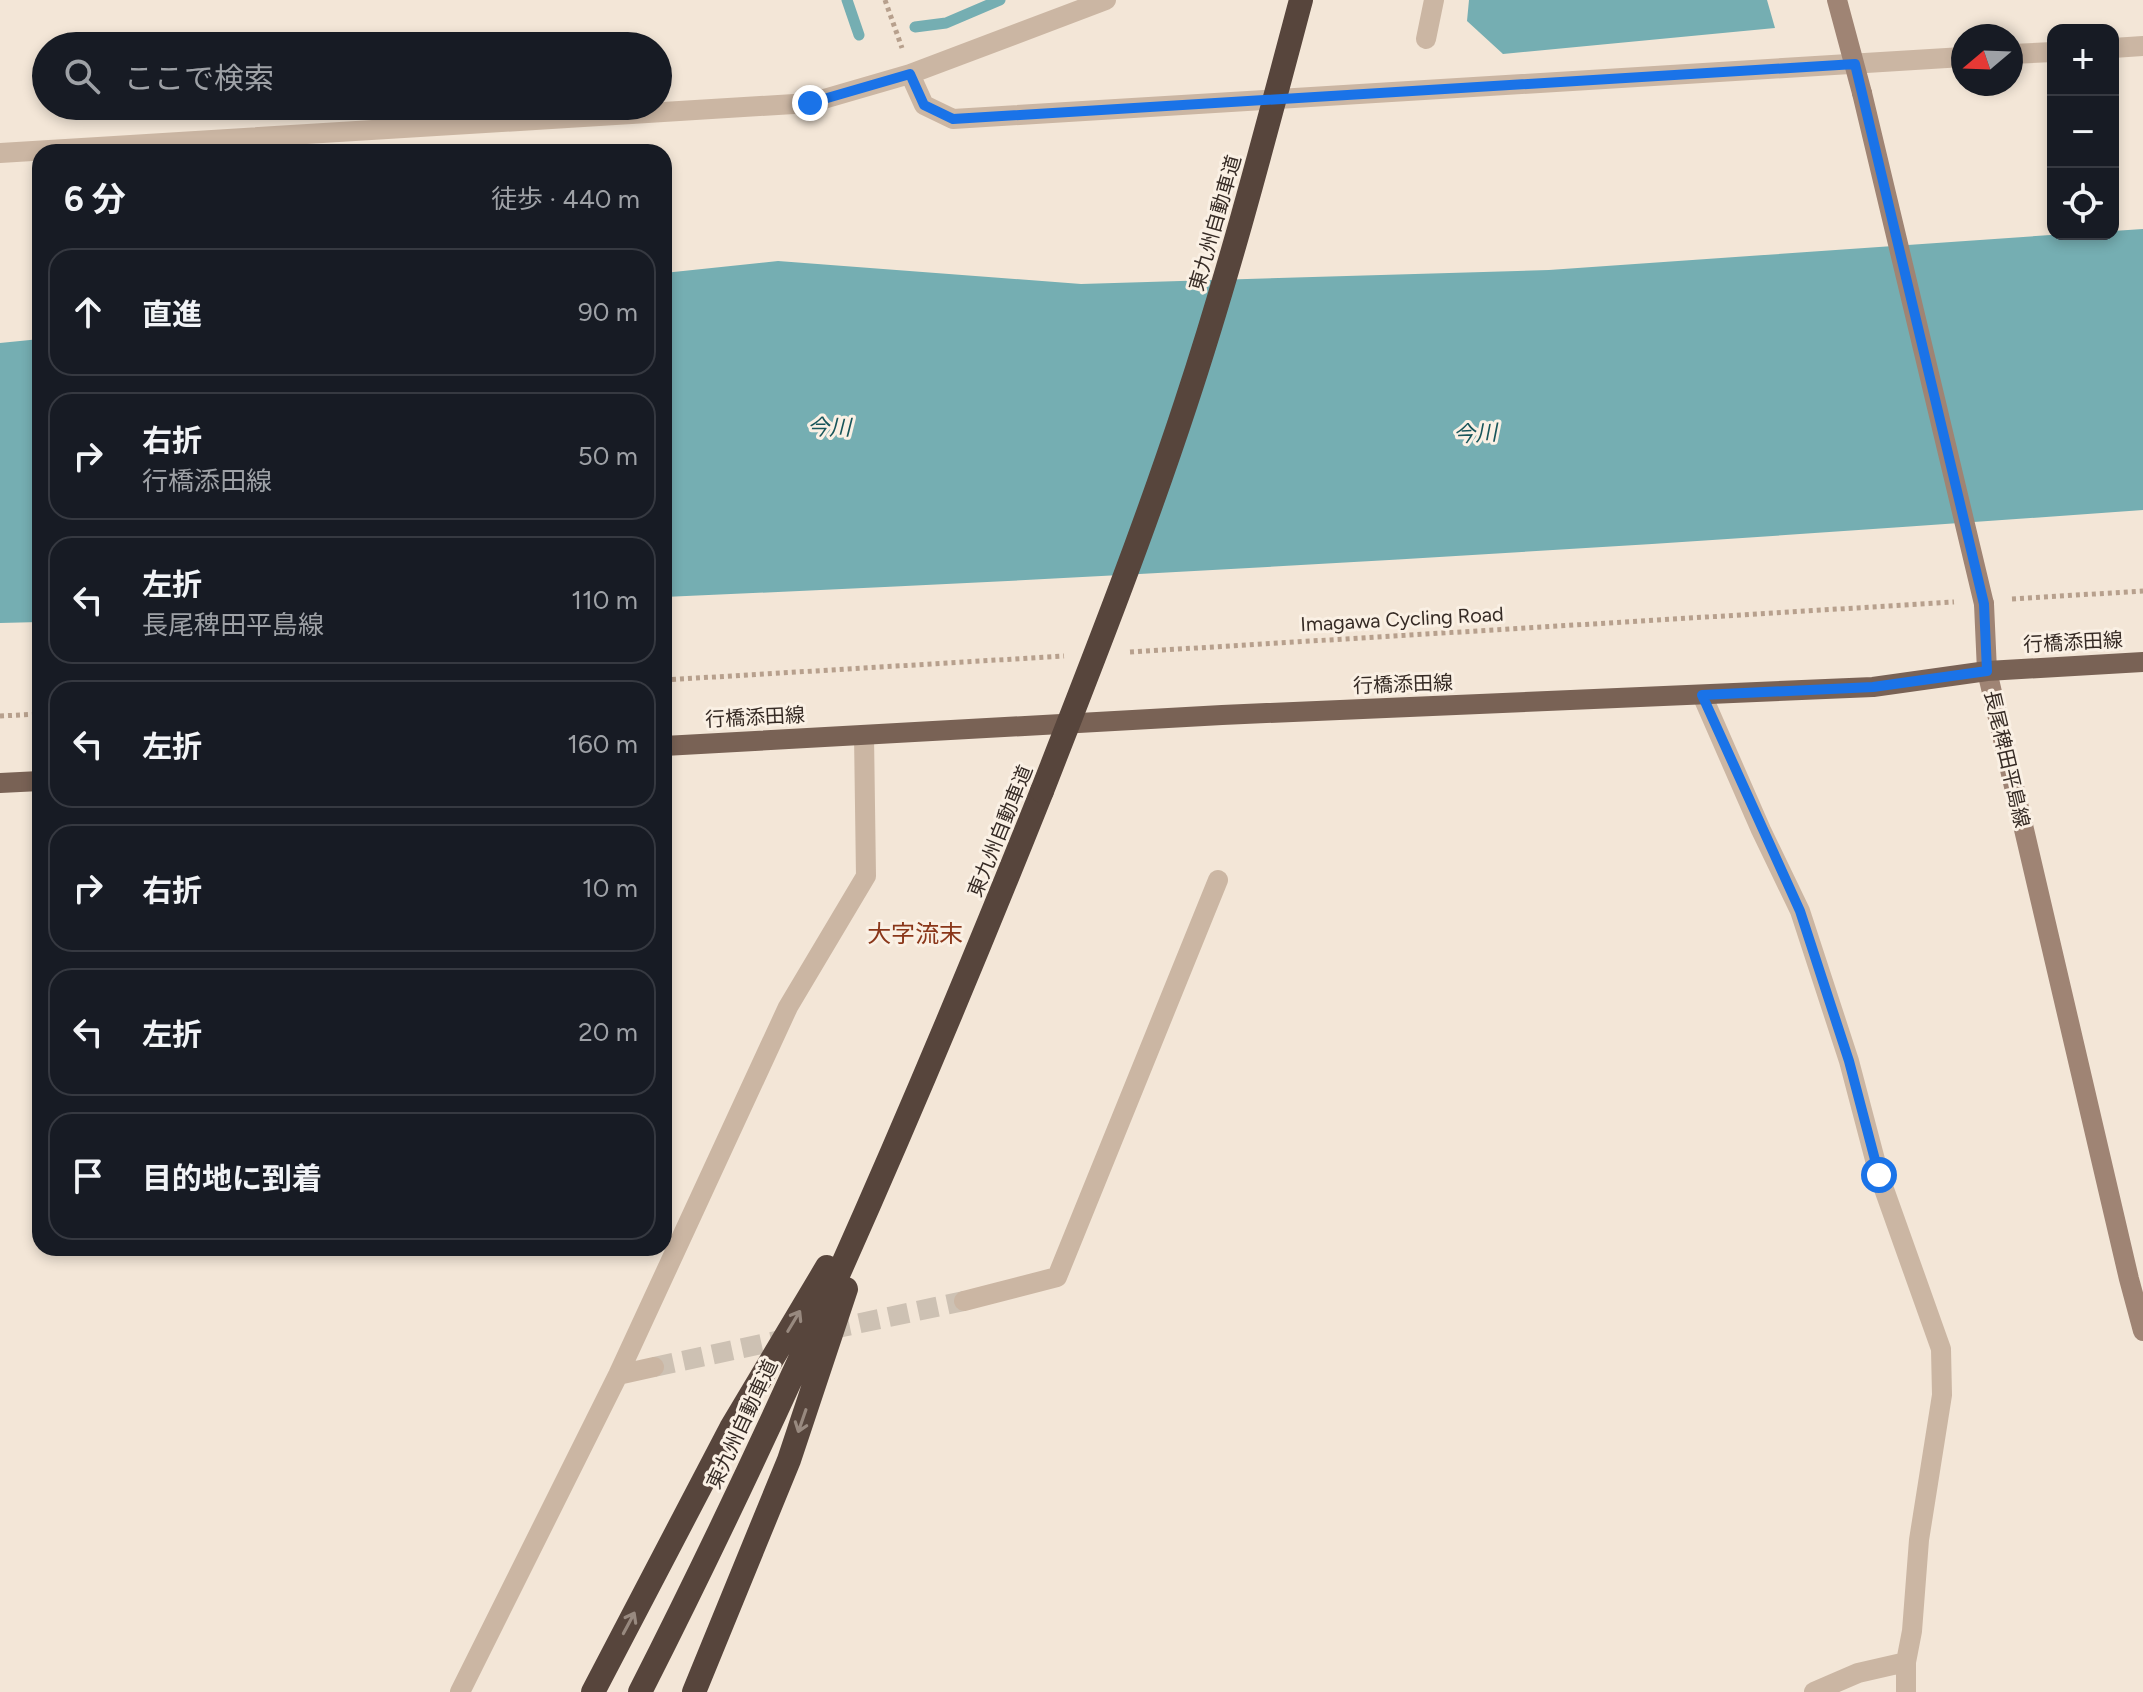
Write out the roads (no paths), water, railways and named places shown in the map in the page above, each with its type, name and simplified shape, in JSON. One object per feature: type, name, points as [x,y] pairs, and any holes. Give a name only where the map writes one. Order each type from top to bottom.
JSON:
[{"type":"highway","name":"東九州自動車道","points":[[640,1692],[686,1602],[889,1162],[1108,624],[1186,403],[1235,245],[1301,0]]},
{"type":"highway","points":[[593,1692],[731,1428],[889,1162]]},
{"type":"highway","points":[[694,1692],[789,1460],[889,1162]]},
{"type":"main road","name":"長尾稗田平島線","points":[[1837,0],[1984,601],[1987,671],[2143,1331]]},
{"type":"main road","name":"行橋添田線","points":[[672,746],[1238,715],[1873,687],[1987,671],[2143,662]]},
{"type":"main road","points":[[0,783],[32,781]]},
{"type":"street","points":[[672,112],[810,103],[910,74],[1106,0]]},
{"type":"street","points":[[1426,39],[1434,0]]},
{"type":"street","points":[[2119,48],[2143,46]]},
{"type":"street","points":[[2023,53],[2047,52]]},
{"type":"street","points":[[910,74],[924,105],[953,119],[1951,58]]},
{"type":"street","points":[[146,144],[535,120]]},
{"type":"street","points":[[0,153],[32,151]]},
{"type":"street","points":[[1702,695],[1800,911],[1849,1061],[1879,1175],[1941,1349],[1942,1395],[1919,1540],[1912,1631],[1906,1662],[1906,1692]]},
{"type":"street","points":[[460,1692],[618,1375],[788,1007],[866,876],[864,735]]},
{"type":"street","points":[[964,1301],[1057,1277],[1218,880]]},
{"type":"street","points":[[618,1375],[654,1367]]},
{"type":"street","points":[[1814,1692],[1858,1673],[1906,1662]]},
{"type":"water","points":[[1469,0],[1767,0],[1775,28],[1503,54],[1467,21]]},
{"type":"water","name":"今川","points":[[2143,229],[2143,510],[1404,559],[672,597],[672,272],[778,261],[1081,284],[1549,270],[2047,235],[2047,240],[2119,240],[2119,231]]},
{"type":"water","points":[[32,340],[32,622],[0,623],[0,343]]},
{"type":"waterway","points":[[847,0],[859,35]]},
{"type":"waterway","points":[[915,27],[946,23],[1000,0]]},
{"type":"tunnel","points":[[654,1367],[964,1301]]},
{"type":"district","name":"大字流末","points":[[915,934]]}]
